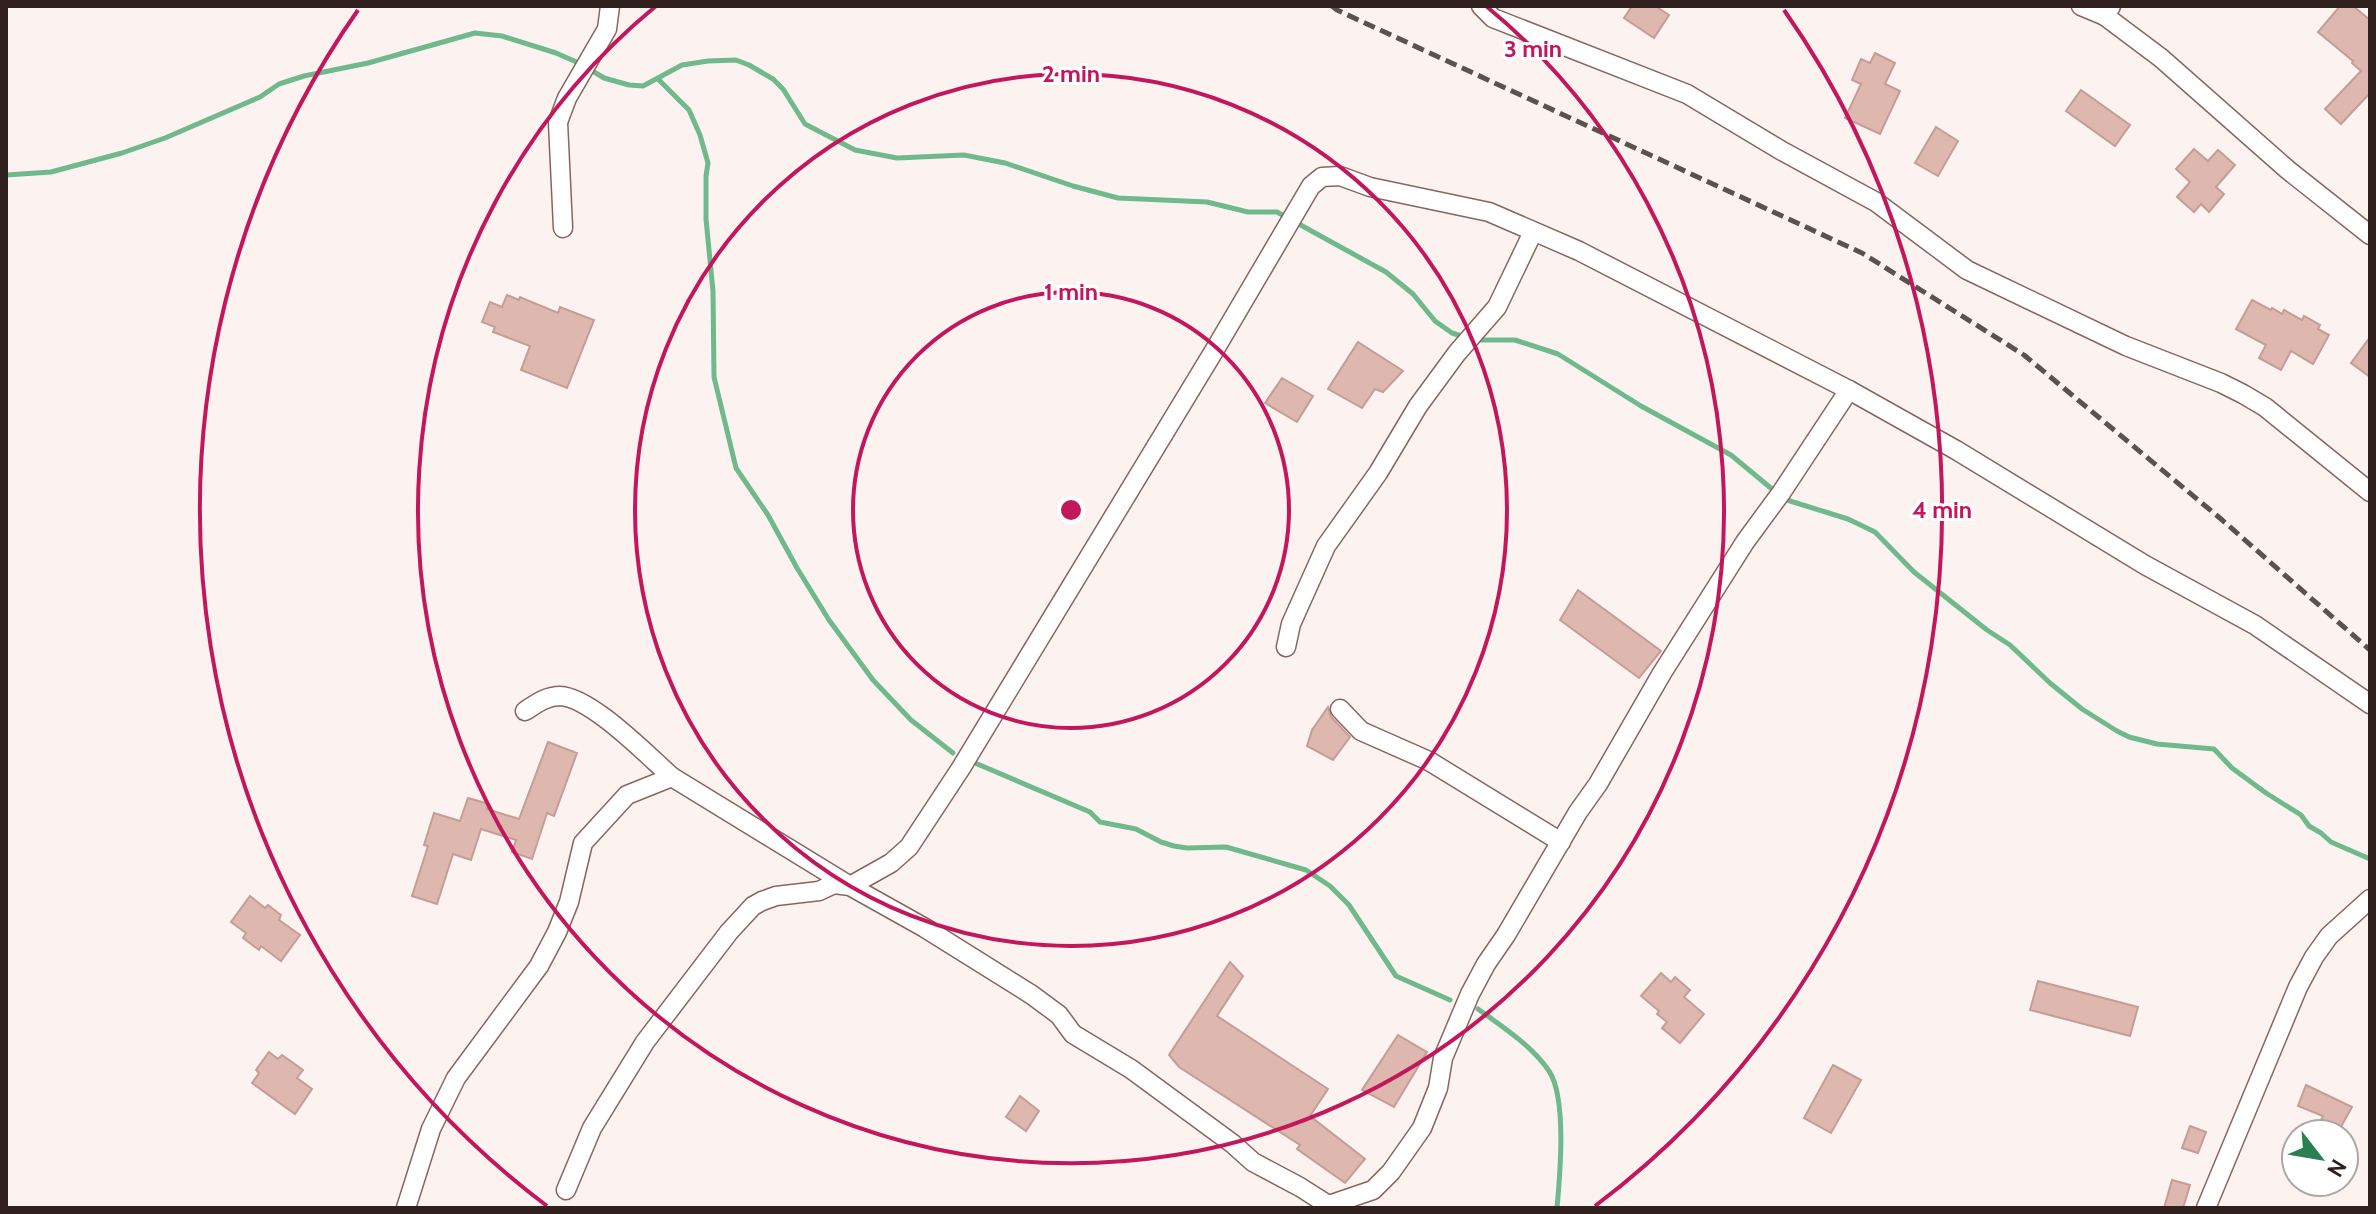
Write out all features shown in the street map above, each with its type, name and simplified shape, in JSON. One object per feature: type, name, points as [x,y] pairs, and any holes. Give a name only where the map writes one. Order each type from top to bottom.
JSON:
[{"type":"street","points":[[563,228],[558,122],[567,98],[607,29],[610,6]]},
{"type":"street","points":[[1481,6],[1493,18],[1687,94],[1876,202],[1967,270],[2126,346],[2243,394],[2265,407],[2370,492]]},
{"type":"street","points":[[2081,6],[2108,11],[2288,170],[2370,235]]},
{"type":"street","points":[[566,1190],[592,1128],[645,1042],[698,970],[745,914],[762,901],[776,896],[819,891],[834,884],[850,886],[891,863],[909,847],[961,768],[1311,186],[1322,177],[1340,176],[1370,187],[1489,212],[1579,251],[1849,390],[1956,450],[2145,565],[2255,625],[2370,704]]},
{"type":"street","points":[[1286,647],[1291,624],[1326,546],[1378,473],[1418,406],[1457,353],[1497,307],[1533,232]]},
{"type":"street","points":[[525,711],[543,699],[560,696],[600,715],[672,777],[1032,995],[1059,1015],[1073,1034],[1131,1069],[1253,1162],[1331,1207],[1373,1190],[1391,1172],[1422,1128],[1438,1088],[1443,1058],[1486,964],[1598,784],[1662,673],[1745,542],[1849,390]]},
{"type":"street","points":[[1340,709],[1361,731],[1429,761],[1561,842]]},
{"type":"street","points":[[406,1208],[431,1129],[456,1078],[539,966],[557,932],[569,902],[583,843],[627,795],[672,777]]},
{"type":"street","points":[[2206,1208],[2298,987],[2314,957],[2329,936],[2368,905]]},
{"type":"building","points":[[1632,6],[1655,6],[1669,15],[1654,38],[1624,18]]},
{"type":"building","points":[[2340,6],[2353,6],[2370,20],[2370,93],[2341,124],[2325,109],[2361,71],[2318,32]]},
{"type":"building","points":[[1875,53],[1895,63],[1885,84],[1900,91],[1880,134],[1845,118],[1861,84],[1852,80],[1861,59],[1870,63]]},
{"type":"building","points":[[2081,90],[2130,125],[2115,146],[2066,111]]},
{"type":"building","points":[[1936,127],[1958,141],[1938,176],[1915,163]]},
{"type":"building","points":[[2194,149],[2208,161],[2218,150],[2235,165],[2216,187],[2224,194],[2209,212],[2201,204],[2194,212],[2177,197],[2190,182],[2176,169]]},
{"type":"building","points":[[507,295],[519,300],[520,297],[558,313],[560,307],[594,320],[567,388],[521,370],[530,346],[493,332],[495,327],[482,322],[490,302],[502,307]]},
{"type":"building","points":[[2252,300],[2282,314],[2284,310],[2302,320],[2304,316],[2320,325],[2318,329],[2329,335],[2313,364],[2291,351],[2281,370],[2259,358],[2266,345],[2236,329]]},
{"type":"building","points":[[2370,337],[2370,377],[2351,363]]},
{"type":"building","points":[[1358,342],[1403,371],[1383,392],[1375,389],[1362,408],[1328,389]]},
{"type":"building","points":[[1282,378],[1313,396],[1297,422],[1265,403]]},
{"type":"building","points":[[1578,590],[1661,651],[1639,678],[1560,620]]},
{"type":"building","points":[[1328,707],[1331,717],[1350,737],[1333,760],[1307,746],[1312,730]]},
{"type":"building","points":[[548,742],[577,753],[554,816],[547,813],[532,859],[512,852],[516,840],[481,829],[471,860],[453,854],[437,904],[412,896],[428,846],[424,845],[434,813],[460,821],[468,798],[489,804],[487,809],[519,819]]},
{"type":"building","points":[[250,896],[281,915],[279,920],[300,935],[281,961],[261,946],[259,950],[243,938],[246,933],[231,922]]},
{"type":"building","points":[[1230,962],[1243,976],[1217,1016],[1328,1089],[1310,1116],[1365,1159],[1345,1183],[1297,1149],[1300,1145],[1179,1067],[1169,1055]]},
{"type":"building","points":[[1661,973],[1671,982],[1675,977],[1690,990],[1684,997],[1704,1014],[1680,1043],[1662,1028],[1667,1022],[1657,1014],[1659,1011],[1641,996]]},
{"type":"building","points":[[2038,981],[2138,1007],[2130,1036],[2030,1010]]},
{"type":"building","points":[[1398,1035],[1427,1052],[1394,1107],[1362,1090]]},
{"type":"building","points":[[269,1052],[278,1059],[282,1055],[303,1070],[297,1078],[312,1089],[295,1114],[252,1083],[259,1073],[256,1070]]},
{"type":"building","points":[[1833,1065],[1861,1080],[1831,1133],[1804,1118]]},
{"type":"building","points":[[2306,1085],[2352,1107],[2346,1118],[2322,1118],[2298,1106]]},
{"type":"building","points":[[1020,1096],[1039,1111],[1026,1131],[1006,1117]]},
{"type":"building","points":[[2190,1126],[2206,1132],[2198,1153],[2182,1148]]},
{"type":"building","points":[[2172,1180],[2190,1185],[2183,1208],[2164,1208]]},
{"type":"waterway","points":[[6,175],[51,172],[122,153],[260,97],[279,84],[475,33],[502,36],[556,53],[604,78],[629,85],[643,86],[682,65],[736,60],[773,79],[805,124],[855,150],[897,158],[964,155],[1005,163],[1118,198],[1207,202],[1248,212],[1277,212],[1386,272],[1413,294],[1435,321],[1452,333],[1465,337]]},
{"type":"waterway","points":[[658,79],[689,110],[708,163],[706,219],[713,291],[714,377],[736,468],[768,515],[829,620],[873,680],[911,720],[953,753]]},
{"type":"waterway","points":[[1475,340],[1515,340],[1558,354],[1641,406],[1731,455],[1790,501],[1848,519],[1875,532],[1914,572],[2010,645],[2082,709],[2129,737],[2157,744],[2214,749],[2232,768],[2301,815],[2309,826],[2331,842],[2370,859]]},
{"type":"waterway","points":[[975,763],[1090,812],[1100,822],[1136,829],[1161,842],[1187,848],[1226,847],[1306,870],[1330,886],[1349,905],[1396,976],[1450,1000]]},
{"type":"waterway","points":[[1478,1009],[1534,1053],[1555,1083],[1561,1137],[1557,1208]]},
{"type":"railway","points":[[1332,6],[1862,253],[2024,355],[2221,519],[2370,650]]}]
